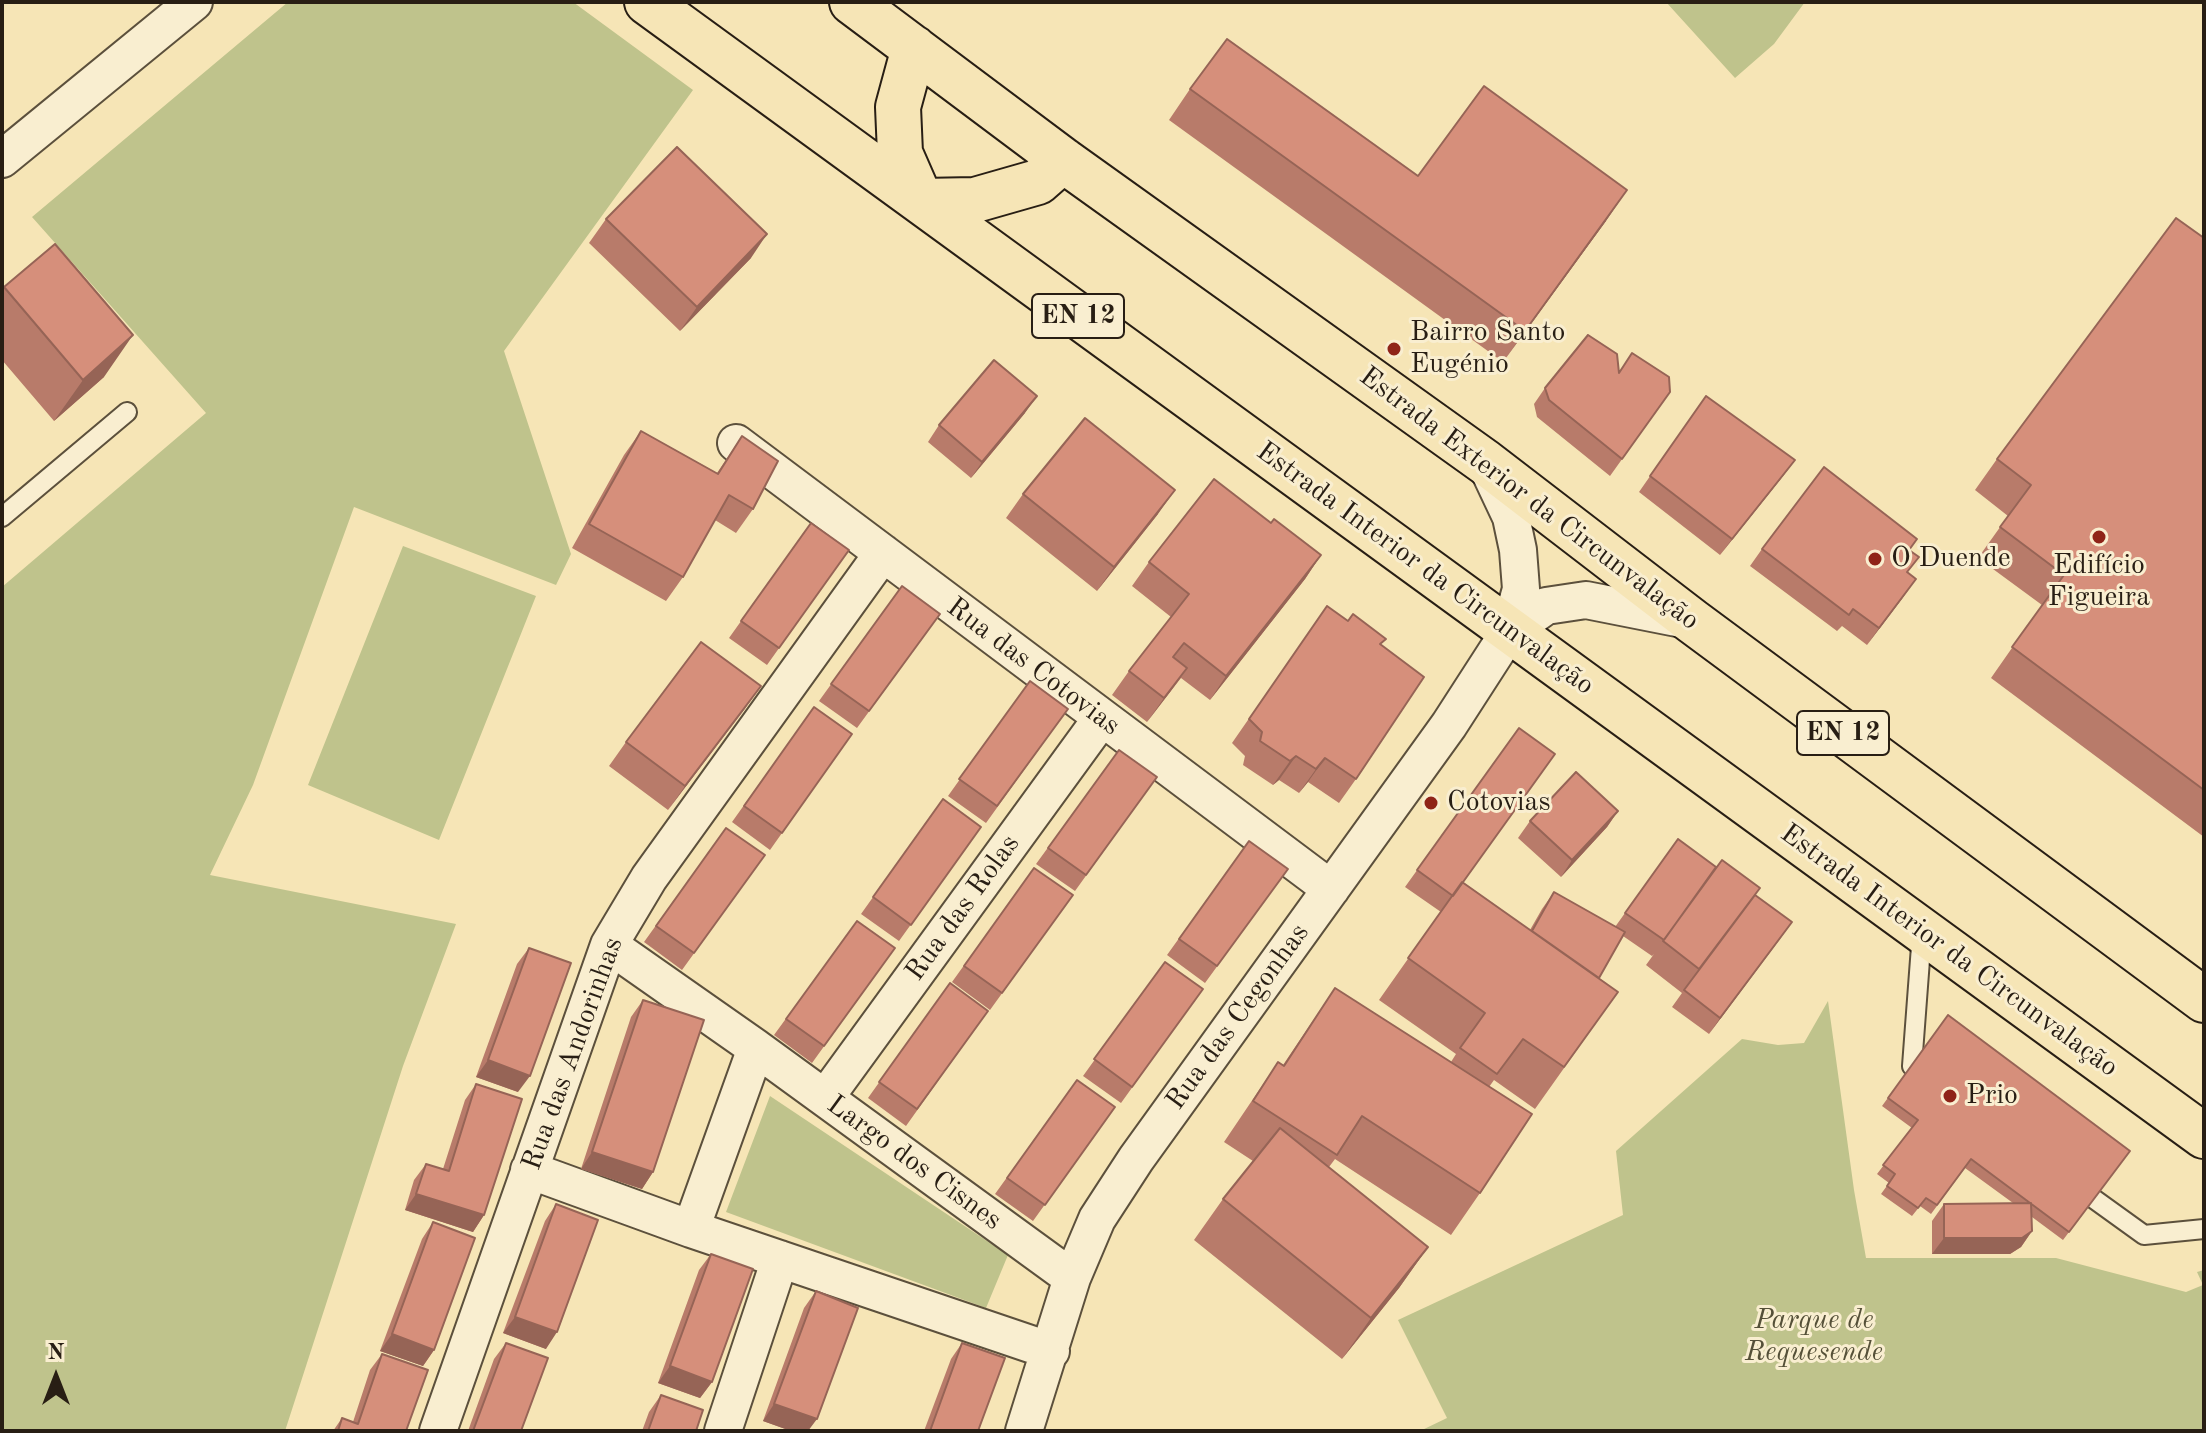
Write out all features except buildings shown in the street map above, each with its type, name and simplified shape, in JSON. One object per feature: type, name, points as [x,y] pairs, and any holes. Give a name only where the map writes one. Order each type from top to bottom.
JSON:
[{"type":"main road","name":"Estrada Interior da Circunvalação","points":[[647,2],[2204,1136]]},
{"type":"main road","name":"Estrada Exterior da Circunvalação","points":[[852,2],[1063,160],[1485,462],[1692,621],[2202,995]]},
{"type":"main road","points":[[914,48],[898,107],[900,153],[921,201],[987,197],[1038,182],[1063,160]]},
{"type":"street","points":[[2,159],[194,2]]},
{"type":"street","name":"Rua das Cotovias","points":[[736,443],[1331,889]]},
{"type":"street","points":[[1485,462],[1511,517],[1518,550],[1521,589],[1509,632]]},
{"type":"street","name":"Rua das Andorinhas","points":[[438,1431],[609,945],[649,878],[883,553]]},
{"type":"street","points":[[1509,632],[1546,606],[1586,600],[1692,621]]},
{"type":"street","name":"Rua das Cegonhas","points":[[1024,1431],[1072,1278],[1097,1219],[1449,725],[1509,632]]},
{"type":"street","name":"Rua das Rolas","points":[[825,1098],[1101,719]]},
{"type":"street","name":"Largo dos Cisnes","points":[[609,945],[1072,1278]]},
{"type":"street","points":[[691,1229],[756,1048]]},
{"type":"street","points":[[529,1170],[691,1229],[1051,1351]]},
{"type":"street","points":[[723,1431],[780,1259]]},
{"type":"lane","points":[[2,517],[127,412]]},
{"type":"lane","points":[[1922,931],[1912,1066],[1949,1093]]},
{"type":"lane","points":[[2058,1172],[2144,1235],[2204,1229]]},
{"type":"green space","points":[[288,2],[573,2],[693,90],[504,351],[571,554],[556,585],[354,507],[253,785],[210,875],[456,924],[403,1066],[285,1431],[2,1431],[2,587],[206,413],[32,217]]},
{"type":"green space","points":[[1666,2],[1805,2],[1774,44],[1735,78]]},
{"type":"green space","points":[[403,546],[536,596],[439,840],[308,785]]},
{"type":"green space","name":"Parque de Requesende","points":[[1828,1001],[1866,1258],[2056,1258],[2186,1292],[2203,1285],[2197,1272],[2204,1270],[2204,1431],[1420,1431],[1447,1418],[1398,1320],[1623,1215],[1616,1151],[1742,1039],[1778,1045],[1804,1043]]},
{"type":"green space","points":[[770,1096],[1008,1255],[986,1308],[726,1212]]},
{"type":"place","name":"Bairro Santo Eugénio","points":[[1394,349]]},
{"type":"place","name":"Edifício Figueira","points":[[2099,537]]},
{"type":"place","name":"O Duende","points":[[1875,559]]},
{"type":"place","name":"Cotovias","points":[[1431,803]]},
{"type":"place","name":"Prio","points":[[1950,1096]]}]
